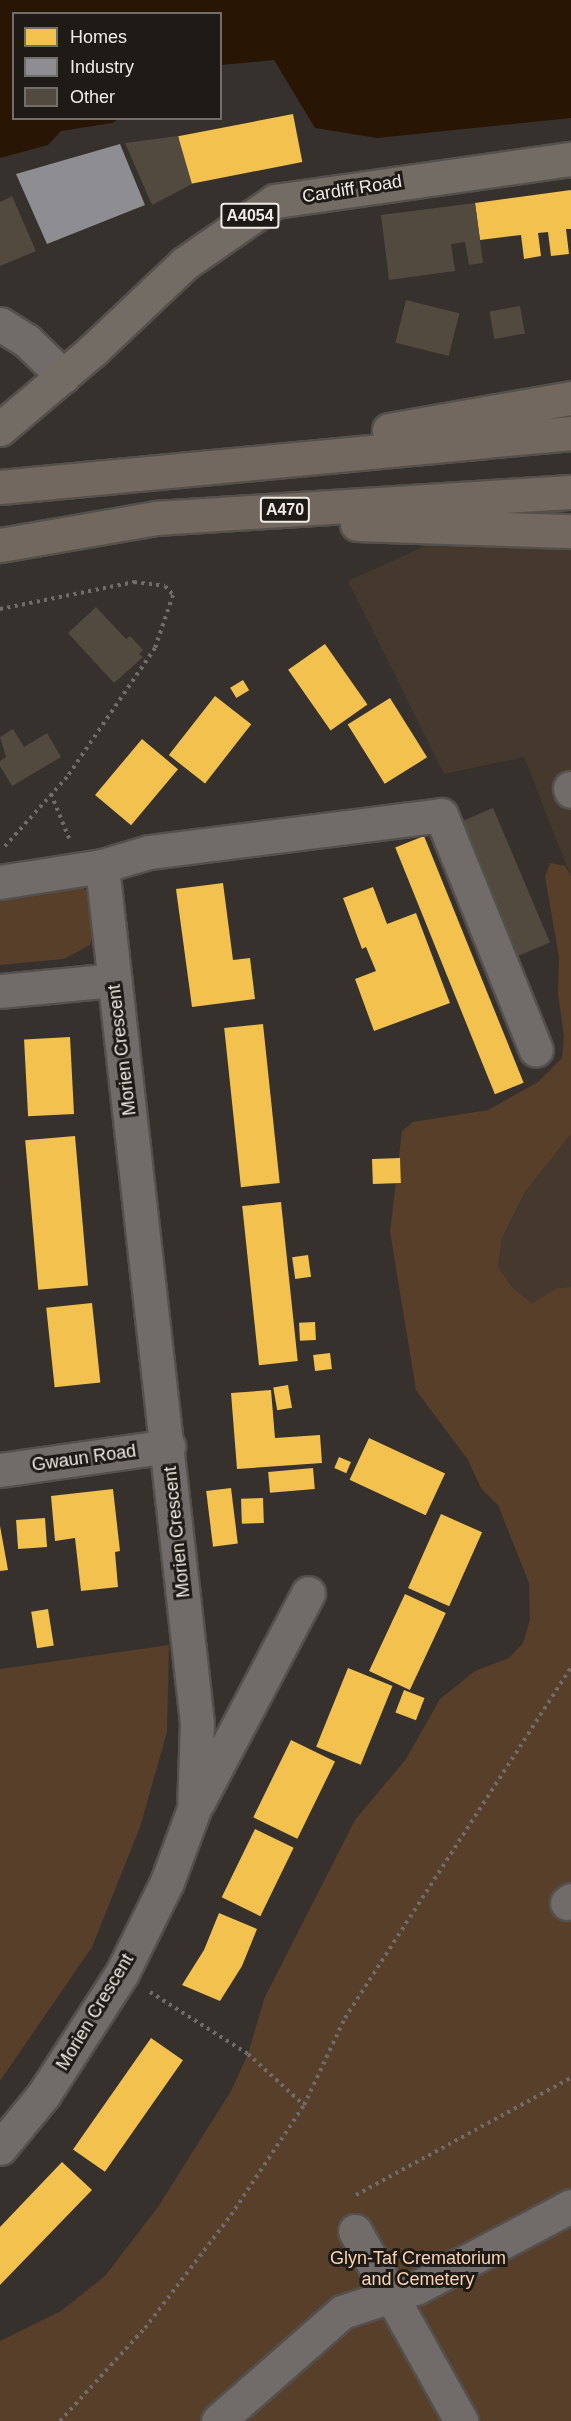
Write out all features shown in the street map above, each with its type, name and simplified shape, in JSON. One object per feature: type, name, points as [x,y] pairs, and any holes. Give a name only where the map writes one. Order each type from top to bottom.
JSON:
[{"type":"highway","points":[[145,473],[571,398]]},
{"type":"highway","points":[[0,487],[571,433]]},
{"type":"highway","name":"A470","points":[[0,545],[156,518],[571,492]]},
{"type":"highway","points":[[156,518],[571,531]]},
{"type":"main road","name":"Cardiff Road","points":[[0,429],[63,376],[184,263],[275,201],[571,159]]},
{"type":"street","points":[[0,324],[26,340],[63,376]]},
{"type":"street","points":[[0,882],[92,868],[149,852],[441,815],[536,1050]]},
{"type":"street","name":"Morien Crescent","points":[[0,2148],[44,2094],[122,1973],[167,1882],[194,1809],[196,1723],[168,1446],[114,980],[92,868]]},
{"type":"street","points":[[0,991],[114,980]]},
{"type":"street","name":"Gwaun Road","points":[[0,1470],[168,1446]]},
{"type":"street","points":[[194,1809],[308,1593]]},
{"type":"street","points":[[218,2421],[342,2312],[418,2287],[571,2206]]},
{"type":"street","points":[[355,2230],[461,2421]]},
{"type":"path","points":[[0,609],[134,582],[165,586],[173,595],[155,648],[51,794],[0,851]]},
{"type":"path","points":[[51,794],[92,868]]},
{"type":"path","points":[[60,2421],[145,2328],[231,2216],[304,2105],[345,2018],[571,1667]]},
{"type":"path","points":[[122,1973],[248,2054],[304,2105]]},
{"type":"path","points":[[355,2230],[339,2204],[571,2078]]},
{"type":"shaded area","points":[[0,0],[571,0],[571,118],[377,138],[315,128],[274,60],[222,65],[222,12],[12,12],[12,120],[117,120],[112,123],[61,131],[48,145],[0,158]]},
{"type":"shaded area","points":[[436,541],[571,545],[571,877],[524,757],[444,774],[348,581]]},
{"type":"shaded area","points":[[571,1134],[571,1287],[557,1288],[532,1303],[513,1288],[498,1267],[502,1238],[525,1192]]},
{"type":"green space","name":"Glyn-Taf Crematorium and Cemetery","points":[[550,863],[565,866],[571,877],[571,1134],[525,1192],[502,1238],[498,1267],[513,1288],[532,1303],[557,1288],[571,1287],[571,2421],[0,2421],[0,2341],[61,2311],[105,2276],[158,2207],[231,2091],[248,2054],[264,1999],[355,1820],[406,1759],[440,1699],[475,1671],[509,1658],[523,1643],[530,1620],[529,1583],[498,1505],[481,1488],[468,1460],[416,1390],[390,1232],[402,1131],[413,1122],[488,1110],[538,1082],[562,1058],[564,1036],[558,994],[559,957],[545,877]]},
{"type":"green space","points":[[77,883],[95,898],[97,921],[90,945],[64,959],[0,965],[0,893]]},
{"type":"green space","points":[[169,1645],[167,1732],[140,1827],[92,1947],[0,2081],[0,1669]]},
{"type":"building: Homes","points":[[293,114],[302,162],[187,184],[178,136]]},
{"type":"building: Homes","points":[[571,190],[571,229],[566,229],[569,254],[551,256],[548,232],[538,233],[541,256],[524,259],[521,235],[480,240],[475,203]]},
{"type":"building: Homes","points":[[325,644],[367,705],[331,730],[288,670]]},
{"type":"building: Homes","points":[[243,680],[249,690],[236,698],[230,688]]},
{"type":"building: Homes","points":[[215,696],[251,724],[205,783],[169,755]]},
{"type":"building: Homes","points":[[390,698],[427,757],[385,784],[348,724]]},
{"type":"building: Homes","points":[[142,739],[178,769],[131,825],[95,795]]},
{"type":"building: Homes","points":[[424,836],[524,1083],[495,1094],[395,848]]},
{"type":"building: Homes","points":[[223,883],[233,960],[250,958],[255,999],[192,1007],[176,889]]},
{"type":"building: Homes","points":[[373,887],[387,924],[416,913],[450,1003],[374,1031],[355,979],[376,971],[366,947],[362,949],[343,898]]},
{"type":"building: Homes","points":[[263,1024],[280,1183],[241,1187],[224,1028]]},
{"type":"building: Homes","points":[[70,1037],[74,1114],[28,1116],[24,1039]]},
{"type":"building: Homes","points":[[75,1136],[88,1285],[38,1290],[25,1140]]},
{"type":"building: Homes","points":[[400,1158],[401,1183],[373,1184],[372,1159]]},
{"type":"building: Homes","points":[[281,1202],[298,1361],[259,1365],[242,1206]]},
{"type":"building: Homes","points":[[308,1255],[311,1277],[295,1279],[292,1257]]},
{"type":"building: Homes","points":[[92,1303],[100,1383],[55,1387],[46,1308]]},
{"type":"building: Homes","points":[[315,1322],[316,1340],[300,1341],[299,1323]]},
{"type":"building: Homes","points":[[330,1353],[332,1369],[315,1371],[313,1355]]},
{"type":"building: Homes","points":[[288,1385],[292,1408],[277,1410],[273,1388]]},
{"type":"building: Homes","points":[[271,1390],[275,1438],[320,1435],[322,1463],[237,1469],[231,1393]]},
{"type":"building: Homes","points":[[369,1438],[445,1473],[426,1515],[350,1480]]},
{"type":"building: Homes","points":[[339,1457],[351,1462],[346,1473],[334,1468]]},
{"type":"building: Homes","points":[[313,1468],[315,1489],[270,1493],[268,1472]]},
{"type":"building: Homes","points":[[231,1488],[238,1544],[213,1547],[206,1491]]},
{"type":"building: Homes","points":[[113,1489],[120,1551],[115,1552],[118,1587],[81,1591],[75,1538],[55,1541],[51,1496]]},
{"type":"building: Homes","points":[[263,1498],[264,1523],[242,1524],[241,1499]]},
{"type":"building: Homes","points":[[441,1514],[482,1532],[449,1606],[408,1588]]},
{"type":"building: Homes","points":[[45,1518],[47,1547],[18,1549],[16,1520]]},
{"type":"building: Homes","points":[[0,1526],[8,1570],[0,1571]]},
{"type":"building: Homes","points":[[405,1594],[446,1613],[410,1690],[369,1671]]},
{"type":"building: Homes","points":[[48,1609],[54,1646],[37,1648],[31,1612]]},
{"type":"building: Homes","points":[[348,1668],[393,1686],[361,1765],[316,1747]]},
{"type":"building: Homes","points":[[404,1690],[425,1698],[416,1720],[395,1712]]},
{"type":"building: Homes","points":[[291,1740],[335,1761],[297,1839],[253,1817]]},
{"type":"building: Homes","points":[[255,1829],[294,1848],[260,1916],[222,1897]]},
{"type":"building: Homes","points":[[219,1913],[257,1929],[242,1966],[220,2001],[182,1985],[204,1950]]},
{"type":"building: Homes","points":[[151,2038],[183,2060],[105,2172],[73,2149]]},
{"type":"building: Homes","points":[[62,2162],[92,2190],[0,2285],[0,2227]]},
{"type":"building: Industry","points":[[120,144],[145,205],[47,244],[16,174]]},
{"type":"building: Other","points":[[178,136],[192,184],[152,205],[125,143]]},
{"type":"building: Other","points":[[12,196],[36,251],[0,266],[0,202]]},
{"type":"building: Other","points":[[475,203],[483,263],[469,265],[465,242],[451,244],[455,271],[389,280],[381,215]]},
{"type":"building: Other","points":[[406,300],[459,313],[449,356],[395,343]]},
{"type":"building: Other","points":[[520,306],[525,334],[494,339],[489,311]]},
{"type":"building: Other","points":[[96,607],[126,639],[130,636],[143,650],[139,654],[143,657],[114,683],[68,633]]},
{"type":"building: Other","points":[[13,729],[24,747],[47,733],[61,757],[12,786],[0,766],[0,761],[6,757],[0,737]]},
{"type":"building: Other","points":[[493,808],[550,942],[516,957],[459,822]]}]
